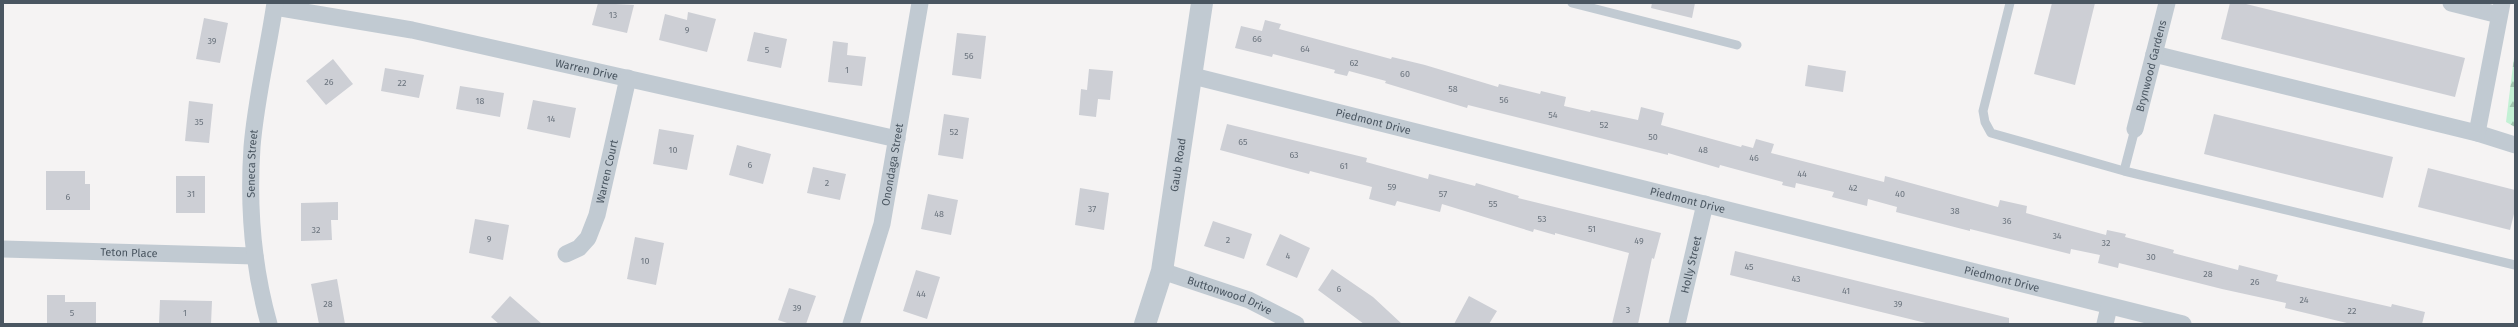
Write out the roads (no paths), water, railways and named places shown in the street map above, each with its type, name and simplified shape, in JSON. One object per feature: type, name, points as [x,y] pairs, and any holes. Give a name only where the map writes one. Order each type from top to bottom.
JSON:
[{"type":"street","name":"Onondaga Street","points":[[851,324],[882,224],[920,3]]},
{"type":"street","name":"Gaub Road","points":[[1146,324],[1162,271],[1193,76],[1202,3]]},
{"type":"street","name":"Brynwood Gardens","points":[[2135,129],[2167,3]]},
{"type":"street","points":[[2452,3],[2501,9],[2477,133]]},
{"type":"street","name":"Warren Drive","points":[[275,5],[412,30],[897,139]]},
{"type":"street","name":"Seneca Street","points":[[269,324],[255,256],[251,200],[252,147],[275,5]]},
{"type":"street","points":[[2154,54],[2477,133],[2515,145]]},
{"type":"street","name":"Piedmont Drive","points":[[1193,76],[2183,324]]},
{"type":"street","name":"Warren Court","points":[[566,254],[579,248],[588,238],[597,215],[628,78]]},
{"type":"street","name":"Holly Street","points":[[1677,324],[1705,204]]},
{"type":"street","name":"Teton Place","points":[[3,249],[255,256]]},
{"type":"street","name":"Buttonwood Drive","points":[[1162,271],[1249,300],[1296,324]]},
{"type":"street","points":[[2105,324],[2109,306]]},
{"type":"lane","points":[[1572,3],[1737,45]]},
{"type":"lane","points":[[2010,3],[1983,111],[1985,122],[1991,133],[2124,171],[2515,265]]},
{"type":"lane","points":[[2124,171],[2135,129]]}]
